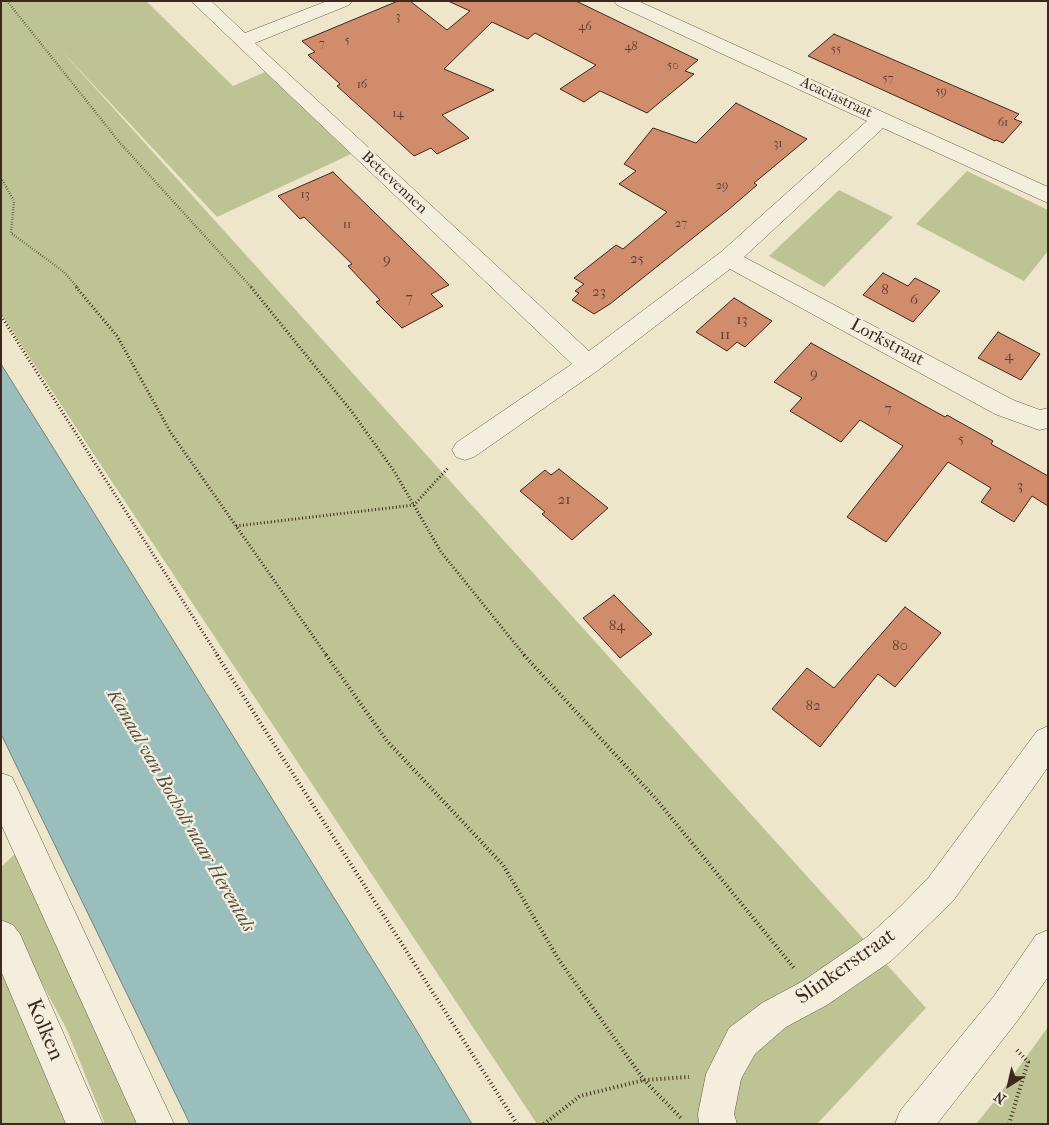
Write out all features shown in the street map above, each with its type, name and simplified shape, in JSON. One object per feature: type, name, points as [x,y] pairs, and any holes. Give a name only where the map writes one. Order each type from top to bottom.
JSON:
[{"type":"street","name":"Bettevennen","points":[[200,1],[588,365]]},
{"type":"street","points":[[243,41],[344,1]]},
{"type":"street","name":"Acaciastraat","points":[[623,1],[1048,196]]},
{"type":"street","points":[[465,450],[588,365],[728,258],[882,119]]},
{"type":"street","name":"Lorkstraat","points":[[728,258],[1004,407],[1038,420],[1048,418]]},
{"type":"street","name":"Slinkerstraat","points":[[718,1124],[716,1114],[724,1074],[742,1041],[774,1015],[815,993],[879,949],[941,889],[1048,741]]},
{"type":"street","points":[[1,788],[156,1124]]},
{"type":"street","name":"Kolken","points":[[1,937],[8,946],[85,1124]]},
{"type":"street","points":[[913,1124],[993,1025],[1048,947]]},
{"type":"path","points":[[7,1],[120,143],[243,277],[352,412],[394,471],[441,552],[526,657],[656,799],[815,993]]},
{"type":"path","points":[[1,178],[14,201],[11,234],[64,272],[117,336],[171,433],[387,741],[503,865],[559,960],[644,1080],[687,1124]]},
{"type":"path","points":[[1,316],[516,1124]]},
{"type":"path","points":[[236,526],[414,505],[465,450]]},
{"type":"path","points":[[993,1025],[1028,1062],[1009,1124]]},
{"type":"path","points":[[544,1124],[580,1096],[644,1080],[724,1074]]},
{"type":"green space","points":[[1,1],[146,1],[233,86],[265,72],[351,154],[217,217],[59,48],[926,1008],[817,1124],[537,1124],[1,314]]},
{"type":"green space","points":[[967,171],[1048,210],[1048,251],[1024,281],[916,224]]},
{"type":"green space","points":[[839,190],[893,217],[824,287],[769,256]]},
{"type":"green space","points":[[15,854],[138,1124],[105,1124],[67,1030],[21,944],[1,921],[1,867]]},
{"type":"green space","points":[[1,964],[74,1124],[1,1124]]},
{"type":"green space","points":[[1048,1027],[1048,1124],[976,1124],[993,1103]]},
{"type":"water","name":"Kanaal van Bocholt naar Herentals","points":[[1,364],[412,1023],[472,1124],[190,1124],[1,734]]},
{"type":"building","points":[[398,1],[410,1],[447,30],[470,11],[448,1],[576,1],[698,60],[685,71],[694,74],[647,113],[600,91],[584,102],[560,89],[596,65],[535,33],[528,39],[492,22],[444,69],[494,90],[442,115],[469,138],[437,154],[431,148],[414,156],[337,86],[340,84],[308,55],[315,52],[302,41]]},
{"type":"building","points":[[834,34],[1019,114],[1014,119],[1022,122],[1003,143],[995,141],[808,56]]},
{"type":"building","points":[[736,103],[807,139],[754,183],[757,185],[728,210],[610,304],[594,314],[572,300],[579,293],[575,291],[584,284],[574,278],[616,245],[623,249],[667,212],[619,184],[636,171],[624,164],[653,128],[696,143]]},
{"type":"building","points":[[333,172],[449,285],[431,294],[443,306],[402,328],[376,302],[380,300],[348,266],[352,264],[304,217],[300,219],[278,196]]},
{"type":"building","points":[[883,273],[908,286],[915,278],[940,291],[913,322],[863,295]]},
{"type":"building","points":[[734,298],[772,321],[745,347],[737,342],[727,351],[696,332]]},
{"type":"building","points":[[998,332],[1040,354],[1021,380],[978,358]]},
{"type":"building","points":[[811,343],[945,417],[947,415],[993,441],[991,444],[1048,476],[1048,506],[1032,496],[1014,522],[981,502],[991,488],[948,462],[886,542],[847,517],[903,446],[860,420],[841,442],[790,411],[802,398],[774,382]]},
{"type":"building","points":[[559,469],[608,508],[572,540],[542,514],[545,512],[520,491],[545,470],[551,475]]},
{"type":"building","points":[[614,595],[652,634],[620,658],[583,618]]},
{"type":"building","points":[[905,607],[941,633],[895,687],[878,674],[820,747],[772,709],[807,668],[834,688]]}]
